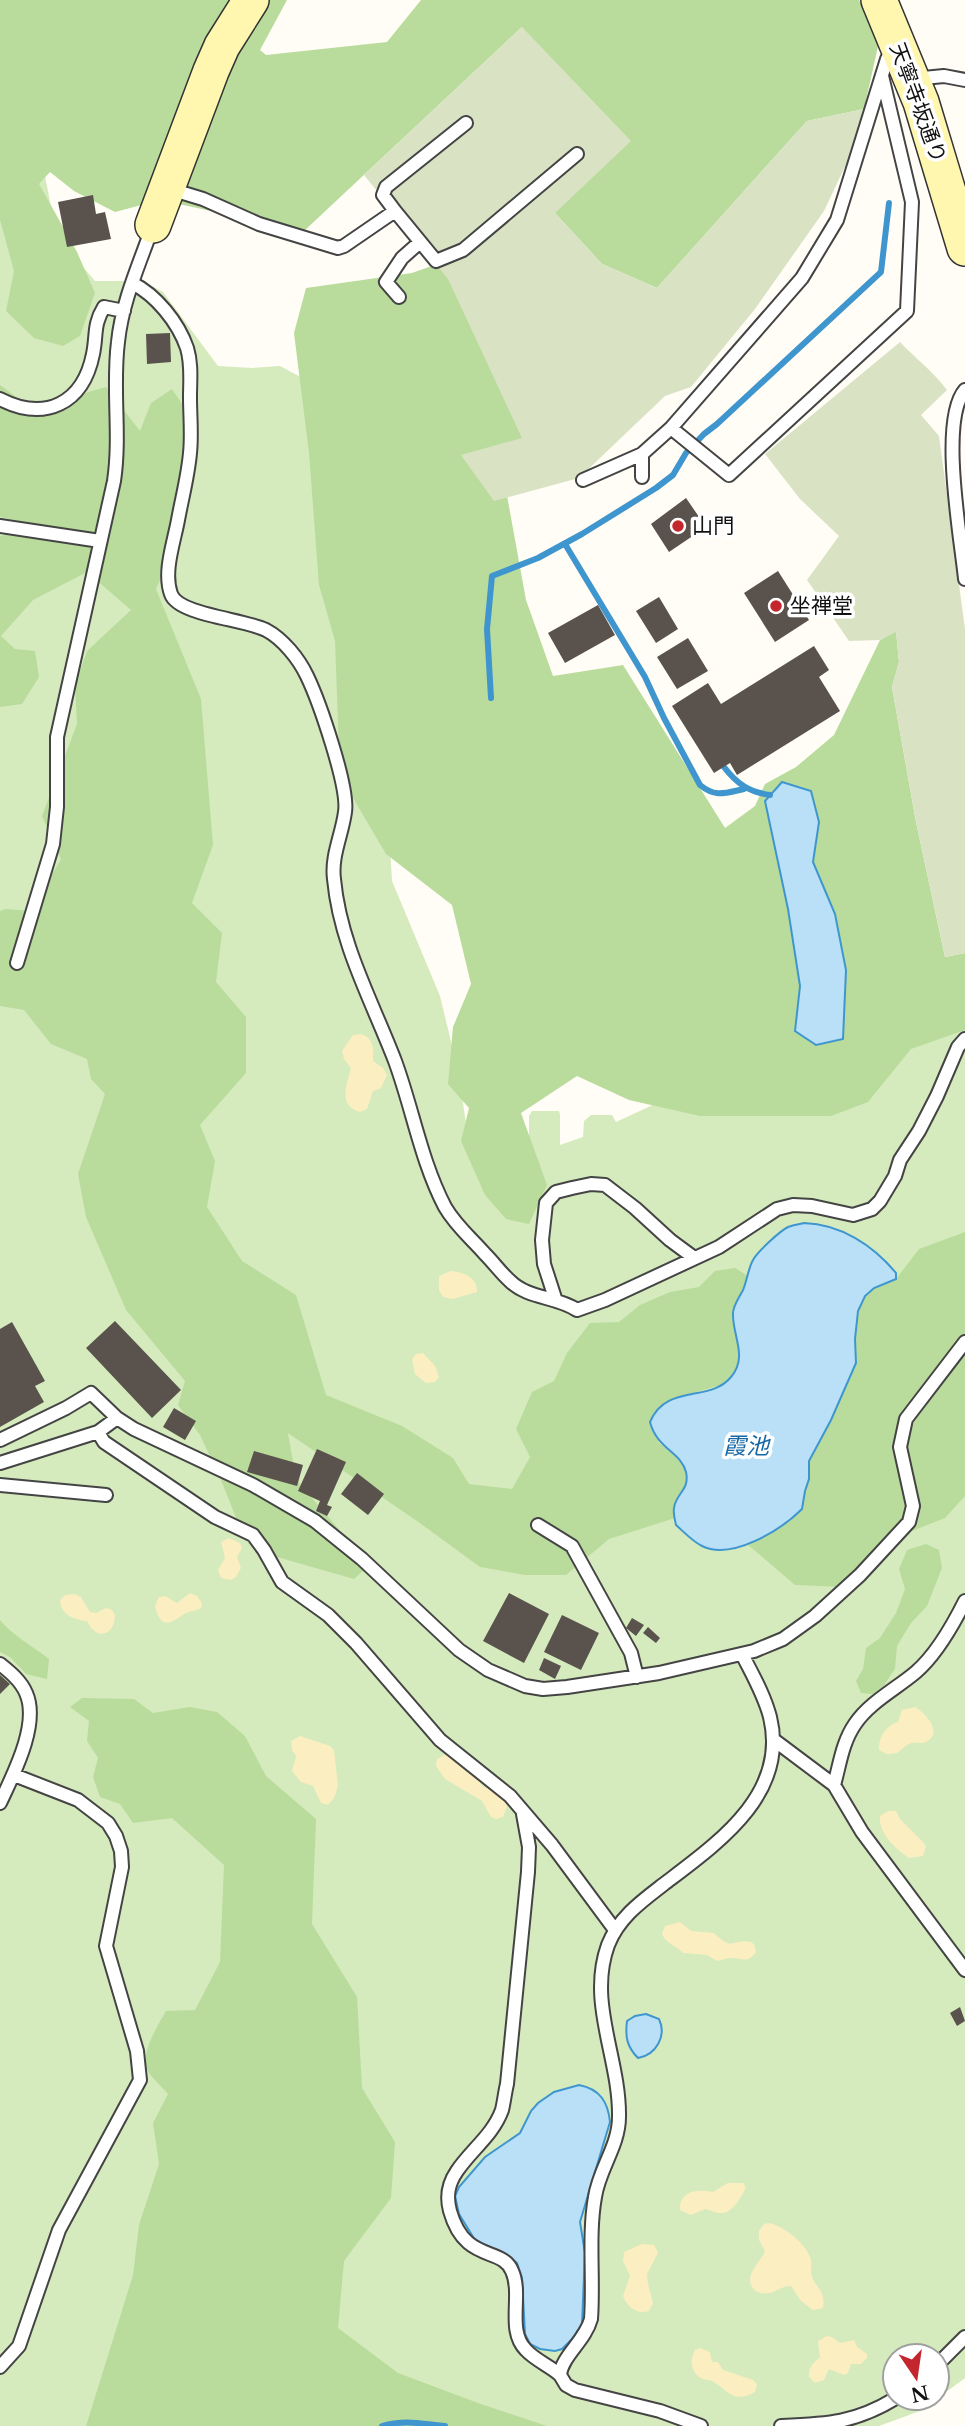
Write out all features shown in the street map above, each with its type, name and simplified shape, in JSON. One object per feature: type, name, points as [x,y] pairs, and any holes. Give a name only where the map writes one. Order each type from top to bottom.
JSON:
[{"type":"street","points":[[153,225],[219,53],[251,0]]},
{"type":"street","name":"天寧寺坂通り","points":[[879,0],[897,42],[897,77],[965,248]]},
{"type":"lane","points":[[897,77],[944,76],[965,80]]},
{"type":"lane","points":[[583,480],[642,454],[671,428],[802,278],[837,220],[897,77]]},
{"type":"lane","points":[[671,428],[729,475],[907,311],[912,202],[897,77]]},
{"type":"lane","points":[[466,123],[386,187],[383,195],[436,261],[463,250],[577,154]]},
{"type":"lane","points":[[166,187],[203,199],[259,224],[330,247],[344,246],[395,211]]},
{"type":"lane","points":[[17,963],[53,844],[57,807],[57,737],[117,458],[117,343],[132,283],[153,225]]},
{"type":"lane","points":[[399,297],[386,282],[402,258],[420,242]]},
{"type":"lane","points":[[132,283],[159,303],[182,339],[189,358],[190,453],[169,567],[172,597],[178,604],[193,611],[231,618],[265,630],[290,651],[306,673],[346,800],[334,859],[333,878],[356,969],[406,1094],[423,1158],[454,1222],[501,1272],[521,1290],[555,1298],[577,1310],[605,1300],[735,1239],[777,1209],[793,1205],[812,1206],[853,1215],[872,1209],[891,1183],[900,1160],[947,1076],[958,1047],[965,1039]]},
{"type":"lane","points":[[0,399],[16,407],[35,410],[53,407],[75,394],[80,389],[93,355],[96,319],[104,307],[124,311]]},
{"type":"lane","points":[[965,390],[956,408],[952,441],[965,579]]},
{"type":"lane","points":[[642,454],[642,477]]},
{"type":"lane","points":[[0,526],[100,541]]},
{"type":"lane","points":[[555,1298],[544,1264],[543,1220],[546,1203],[556,1192],[591,1184],[605,1185],[635,1208],[670,1241],[693,1257]]},
{"type":"lane","points":[[0,1440],[91,1393],[117,1418],[134,1429],[253,1485],[315,1521],[362,1559],[459,1650],[488,1670],[525,1686],[543,1689],[637,1677],[742,1654],[769,1646],[796,1631],[860,1575],[909,1522],[913,1506],[900,1447],[906,1419],[965,1342]]},
{"type":"lane","points":[[0,1463],[98,1432],[117,1418]]},
{"type":"lane","points":[[98,1432],[104,1442],[215,1517],[253,1535],[282,1583],[328,1615],[356,1643],[440,1740],[493,1781],[522,1810],[560,1855],[615,1930]]},
{"type":"lane","points":[[0,1485],[106,1495]]},
{"type":"lane","points":[[538,1525],[572,1546],[631,1653],[637,1677]]},
{"type":"lane","points":[[834,1785],[847,1737],[856,1722],[876,1702],[918,1670],[942,1641],[965,1601]]},
{"type":"lane","points":[[560,2375],[562,2364],[585,2335],[591,2319],[594,2201],[618,2133],[619,2100],[600,1990],[603,1962],[615,1930],[639,1902],[709,1850],[743,1816],[766,1779],[774,1753],[774,1740],[767,1706],[742,1654]]},
{"type":"lane","points":[[0,1664],[17,1679],[30,1704],[30,1722],[15,1775],[0,1803]]},
{"type":"lane","points":[[774,1740],[834,1785],[862,1832],[965,1970]]},
{"type":"lane","points":[[0,2367],[19,2346],[59,2230],[140,2080],[136,2051],[106,1946],[122,1867],[116,1836],[108,1823],[78,1800],[15,1775]]},
{"type":"lane","points":[[522,1810],[529,1847],[528,1872],[502,2110],[495,2125],[453,2176],[447,2196],[455,2228],[463,2240],[476,2250],[500,2259],[511,2268],[514,2274],[517,2330],[521,2343],[527,2351],[560,2375],[566,2385],[606,2400],[660,2411],[701,2426]]},
{"type":"lane","points":[[951,2351],[965,2337]]},
{"type":"lane","points":[[781,2426],[838,2423],[881,2407]]},
{"type":"green space","points":[[0,0],[287,0],[260,50],[266,55],[387,42],[421,0],[859,0],[879,42],[864,109],[807,121],[657,288],[602,264],[555,213],[522,27],[304,231],[160,200],[115,212],[74,191],[50,172],[39,184],[77,252],[95,293],[80,336],[63,346],[34,338],[6,311],[14,271],[0,220]]},
{"type":"green space","points":[[522,27],[631,141],[555,213],[602,264],[657,288],[807,121],[864,109],[849,158],[824,211],[755,309],[691,387],[665,396],[579,478],[494,501],[461,455],[522,438],[448,279],[364,175]]},
{"type":"green space","points":[[0,49],[42,161],[57,237],[95,281],[142,281],[163,292],[218,366],[280,366],[340,398],[386,780],[392,881],[440,996],[459,1075],[468,1138],[529,1152],[529,1116],[532,1111],[559,1111],[560,1145],[583,1137],[584,1121],[591,1115],[612,1115],[616,1122],[683,1091],[965,990],[965,2378],[951,2388],[951,2342],[881,2342],[881,2412],[917,2412],[879,2426],[0,2426]]},
{"type":"green space","points":[[507,239],[564,394],[502,468],[526,600],[553,676],[623,665],[725,828],[755,806],[765,784],[796,767],[834,735],[880,640],[896,631],[899,662],[892,687],[916,822],[945,957],[965,953],[965,1030],[911,1049],[868,1102],[831,1116],[700,1116],[629,1100],[577,1076],[521,1113],[547,1185],[529,1224],[506,1219],[485,1195],[461,1141],[469,1108],[448,1084],[453,1027],[471,984],[452,905],[386,854],[340,776],[335,641],[319,585],[309,453],[294,333],[306,288],[412,273]],"holes":[[[765,801],[819,822],[800,985],[788,909]]]},
{"type":"green space","points":[[900,342],[947,390],[921,415],[939,436],[965,629],[965,953],[945,957],[916,822],[892,687],[899,662],[896,632],[880,640],[849,641],[807,580],[839,536],[800,499],[765,454]]},
{"type":"green space","points":[[0,385],[41,415],[88,392],[106,387],[140,431],[151,403],[172,389],[195,423],[187,517],[156,589],[201,699],[213,845],[192,903],[222,933],[216,982],[246,1017],[246,1073],[200,1125],[215,1161],[207,1207],[242,1261],[296,1295],[326,1395],[402,1426],[453,1458],[469,1484],[512,1489],[530,1457],[516,1429],[532,1392],[554,1381],[567,1353],[590,1323],[619,1322],[640,1305],[670,1292],[699,1287],[715,1271],[735,1268],[748,1276],[734,1308],[740,1353],[737,1368],[724,1384],[670,1400],[658,1442],[681,1463],[686,1476],[675,1508],[675,1518],[609,1539],[566,1575],[525,1575],[480,1567],[288,1433],[296,1479],[369,1565],[354,1579],[277,1557],[239,1525],[200,1435],[178,1405],[185,1381],[126,1310],[86,1217],[78,1174],[105,1094],[91,1079],[87,1059],[51,1044],[24,1010],[0,1006],[0,911],[31,911],[61,859],[42,816],[77,724],[75,685],[87,651],[131,610],[87,572],[33,600],[1,636],[15,649],[35,651],[39,677],[22,704],[0,707],[0,536],[49,527],[0,517]]},
{"type":"green space","points":[[965,1232],[965,1496],[945,1518],[912,1531],[843,1587],[795,1585],[747,1544],[790,1521],[804,1502],[804,1491],[809,1479],[809,1461],[856,1363],[858,1312],[865,1296],[874,1288],[896,1279],[919,1249]]},
{"type":"green space","points":[[926,1544],[939,1550],[942,1568],[927,1606],[911,1623],[897,1646],[895,1669],[884,1685],[873,1694],[861,1693],[856,1681],[863,1669],[866,1648],[880,1638],[896,1613],[905,1589],[899,1569],[907,1550]]},
{"type":"green space","points":[[0,1620],[49,1659],[47,1679],[26,1674],[10,1657],[0,1652]]},
{"type":"green space","points":[[82,1698],[134,1699],[153,1713],[190,1707],[217,1712],[245,1736],[266,1776],[316,1819],[312,1924],[357,1997],[362,2088],[395,2142],[391,2198],[344,2261],[338,2328],[398,2373],[547,2426],[86,2426],[133,2275],[139,2225],[159,2164],[153,2123],[168,2094],[149,2073],[146,2066],[147,2050],[166,2011],[195,2010],[220,1962],[224,1865],[172,1818],[133,1823],[120,1804],[100,1797],[93,1777],[98,1758],[87,1741],[89,1721],[70,1707]]},
{"type":"sand","points":[[361,1034],[371,1041],[373,1061],[383,1068],[387,1075],[381,1088],[373,1091],[367,1109],[360,1112],[348,1105],[346,1099],[351,1068],[342,1051],[353,1035]]},
{"type":"sand","points":[[451,1271],[473,1279],[477,1292],[453,1299],[443,1297],[439,1290],[439,1276]]},
{"type":"sand","points":[[423,1353],[435,1366],[439,1377],[435,1382],[426,1383],[415,1374],[412,1359],[416,1354]]},
{"type":"sand","points":[[229,1538],[240,1543],[242,1548],[237,1557],[241,1568],[231,1580],[221,1578],[218,1570],[225,1558],[221,1542]]},
{"type":"sand","points":[[190,1593],[197,1596],[202,1603],[201,1608],[174,1621],[163,1622],[155,1606],[159,1597],[165,1596],[177,1603]]},
{"type":"sand","points":[[74,1594],[81,1597],[90,1612],[96,1613],[106,1608],[112,1610],[115,1615],[112,1628],[100,1633],[87,1621],[65,1613],[60,1600],[65,1595]]},
{"type":"sand","points":[[915,1707],[933,1726],[934,1731],[929,1740],[909,1744],[897,1753],[887,1754],[879,1750],[884,1733],[898,1722],[902,1710]]},
{"type":"sand","points":[[300,1736],[330,1746],[334,1750],[338,1786],[328,1805],[321,1803],[313,1786],[301,1782],[292,1771],[296,1756],[291,1741]]},
{"type":"sand","points":[[446,1754],[475,1777],[483,1787],[501,1796],[507,1807],[503,1817],[491,1817],[482,1801],[445,1779],[436,1766],[437,1759]]},
{"type":"sand","points":[[888,1811],[896,1811],[900,1819],[924,1843],[926,1847],[923,1856],[909,1858],[888,1840],[880,1816]]},
{"type":"sand","points":[[680,1922],[691,1931],[714,1933],[725,1942],[751,1942],[756,1952],[747,1959],[729,1958],[717,1961],[707,1955],[683,1953],[662,1934],[665,1926]]},
{"type":"sand","points":[[728,2183],[743,2183],[746,2187],[730,2210],[718,2213],[705,2209],[691,2215],[680,2210],[683,2198],[691,2192],[713,2192]]},
{"type":"sand","points":[[769,2223],[788,2232],[809,2254],[812,2277],[822,2294],[823,2308],[813,2310],[801,2301],[791,2286],[767,2293],[753,2288],[750,2283],[751,2273],[765,2251],[759,2240],[759,2231],[764,2224]]},
{"type":"sand","points":[[642,2244],[654,2245],[658,2253],[647,2274],[653,2303],[649,2311],[645,2312],[633,2309],[623,2296],[630,2276],[623,2261],[624,2252]]},
{"type":"sand","points":[[827,2336],[840,2343],[854,2340],[857,2347],[867,2354],[867,2358],[861,2364],[851,2364],[848,2373],[844,2375],[829,2369],[824,2380],[815,2383],[809,2377],[810,2371],[820,2358],[818,2341]]},
{"type":"sand","points":[[700,2348],[710,2352],[712,2362],[718,2362],[723,2370],[753,2380],[757,2384],[755,2392],[737,2397],[714,2382],[699,2377],[692,2362],[695,2350]]},
{"type":"water","points":[[782,782],[811,791],[819,822],[813,862],[835,914],[846,970],[843,1039],[816,1045],[795,1031],[800,986],[788,909],[765,801]]},
{"type":"water","name":"霞池","points":[[804,1223],[830,1227],[855,1238],[887,1263],[896,1273],[896,1279],[874,1288],[865,1296],[858,1311],[856,1363],[831,1420],[809,1461],[809,1479],[802,1509],[756,1541],[714,1550],[691,1539],[676,1525],[674,1508],[686,1483],[686,1472],[679,1460],[658,1438],[650,1422],[666,1402],[712,1390],[731,1377],[739,1354],[733,1312],[751,1264],[755,1256],[780,1233],[788,1227]]},
{"type":"water","points":[[646,2014],[659,2019],[661,2038],[655,2049],[638,2058],[628,2041],[627,2021]]},
{"type":"water","points":[[579,2085],[598,2093],[605,2103],[610,2122],[580,2222],[585,2253],[582,2324],[562,2349],[555,2351],[540,2349],[530,2344],[525,2334],[522,2278],[517,2263],[509,2256],[475,2240],[459,2214],[455,2196],[459,2187],[485,2157],[520,2133],[538,2103],[554,2092]]},
{"type":"building","points":[[93,195],[96,214],[105,212],[111,239],[67,247],[58,202]]},
{"type":"building","points":[[170,333],[171,362],[147,364],[146,334]]},
{"type":"building","name":"山門","points":[[686,498],[706,527],[669,552],[651,524]]},
{"type":"building","name":"坐禅堂","points":[[778,571],[809,620],[775,642],[744,593]]},
{"type":"building","points":[[659,597],[678,629],[656,643],[636,611]]},
{"type":"building","points":[[598,605],[615,635],[565,663],[548,633]]},
{"type":"building","points":[[688,638],[708,671],[677,689],[657,657]]},
{"type":"building","points":[[814,646],[829,670],[819,677],[840,711],[737,775],[730,763],[714,773],[672,706],[708,683],[721,704]]},
{"type":"building","points":[[115,1321],[181,1390],[152,1418],[86,1348]]},
{"type":"building","points":[[12,1322],[45,1381],[35,1386],[44,1402],[0,1427],[0,1329]]},
{"type":"building","points":[[174,1408],[196,1421],[185,1440],[163,1427]]},
{"type":"building","points":[[317,1449],[346,1462],[327,1505],[332,1507],[327,1516],[316,1511],[320,1501],[298,1491]]},
{"type":"building","points":[[254,1451],[303,1465],[297,1486],[247,1472]]},
{"type":"building","points":[[357,1473],[384,1494],[368,1515],[341,1494]]},
{"type":"building","points":[[509,1593],[549,1614],[524,1663],[483,1641]]},
{"type":"building","points":[[562,1615],[599,1633],[581,1670],[544,1652]]},
{"type":"building","points":[[632,1618],[644,1625],[636,1636],[626,1628]]},
{"type":"building","points":[[648,1627],[660,1638],[656,1643],[643,1633]]},
{"type":"building","points":[[544,1658],[561,1666],[555,1679],[539,1670]]},
{"type":"building","points":[[0,1675],[10,1684],[0,1694]]},
{"type":"building","points":[[960,2007],[965,2021],[957,2026],[950,2013]]},
{"type":"waterway","points":[[491,698],[487,629],[492,576],[538,558],[582,534],[673,475],[686,453],[704,434],[881,272],[889,203]]},
{"type":"waterway","points":[[565,544],[645,677],[700,785],[716,793],[744,789]]},
{"type":"waterway","points":[[724,767],[744,786],[770,795]]},
{"type":"waterway","points":[[382,2426],[406,2422],[445,2426]]},
{"type":"place","name":"山門","points":[[678,526]]},
{"type":"place","name":"坐禅堂","points":[[776,606]]}]
